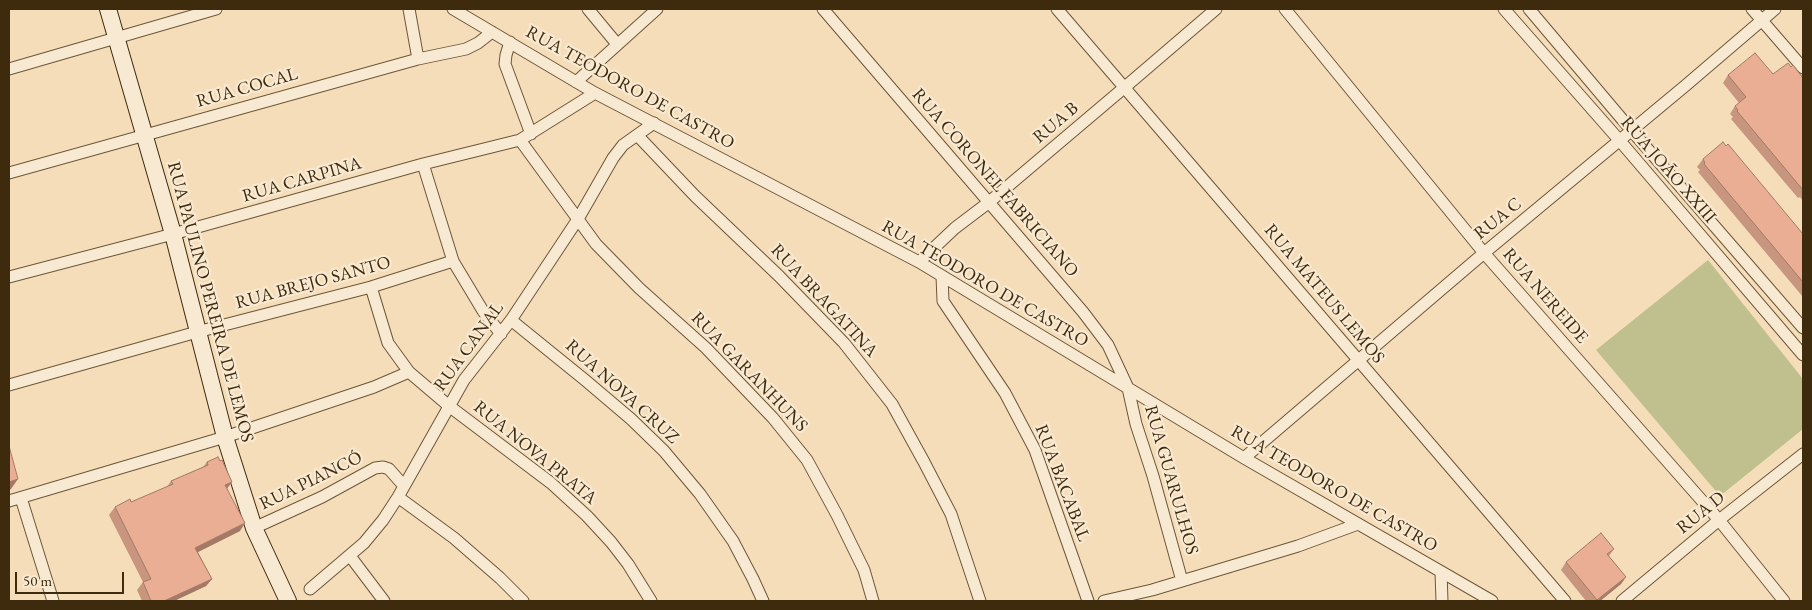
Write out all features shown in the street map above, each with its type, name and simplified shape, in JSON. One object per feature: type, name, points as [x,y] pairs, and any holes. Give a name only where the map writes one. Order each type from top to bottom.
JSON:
[{"type":"street","name":"RUA PAULINO PEREIRA DE LEMOS","points":[[108,9],[173,234],[225,437],[254,528],[288,601]]},
{"type":"street","points":[[9,69],[216,9]]},
{"type":"street","points":[[408,9],[418,59]]},
{"type":"street","name":"RUA TEODORO DE CASTRO","points":[[453,9],[595,93],[919,262],[1244,458],[1492,601]]},
{"type":"street","points":[[588,9],[617,44]]},
{"type":"street","points":[[576,82],[657,9]]},
{"type":"street","name":"RUA CORONEL FABRICIANO","points":[[823,9],[1083,312],[1108,345],[1128,388]]},
{"type":"street","name":"RUA MATEUS LEMOS","points":[[1057,9],[1564,601]]},
{"type":"street","name":"RUA B","points":[[919,262],[955,228],[988,203],[1216,9]]},
{"type":"street","name":"RUA NEREIDE","points":[[1284,9],[1484,254],[1719,520],[1784,601]]},
{"type":"street","name":"RUA JOÃO XXIII","points":[[1504,9],[1803,355]]},
{"type":"street","name":"RUA JOÃO XXIII","points":[[1529,9],[1803,328]]},
{"type":"street","points":[[1752,9],[1803,68]]},
{"type":"street","name":"RUA C","points":[[1244,458],[1775,9]]},
{"type":"street","name":"RUA COCAL","points":[[9,173],[418,59],[466,49],[478,43],[492,32]]},
{"type":"street","points":[[510,42],[505,64],[531,134]]},
{"type":"street","name":"RUA CARPINA","points":[[9,277],[173,234],[423,164],[520,140],[595,93]]},
{"type":"street","name":"RUA CANAL","points":[[310,589],[350,556],[370,536],[398,498],[464,380],[511,320],[578,219],[613,158],[623,145],[654,123]]},
{"type":"street","name":"RUA BRAGATINA","points":[[638,136],[695,196],[844,343],[892,404],[951,514],[980,601]]},
{"type":"street","name":"RUA GARANHUNS","points":[[520,140],[596,244],[638,288],[706,348],[773,418],[807,460],[838,515],[864,570],[873,601]]},
{"type":"street","points":[[423,164],[453,261],[483,311],[501,334]]},
{"type":"street","name":"RUA BREJO SANTO","points":[[9,385],[197,332],[371,287],[453,261]]},
{"type":"street","name":"RUA BACABAL","points":[[942,276],[943,301],[1005,393],[1035,450],[1088,601]]},
{"type":"street","name":"RUA NOVA PRATA","points":[[371,287],[388,343],[409,372],[449,406],[551,483],[586,516],[611,542],[628,564],[651,601]]},
{"type":"street","name":"RUA NOVA CRUZ","points":[[511,320],[631,419],[664,451],[700,494],[733,542],[763,601]]},
{"type":"street","points":[[9,501],[225,437],[374,387],[409,372]]},
{"type":"street","name":"RUA GUARULHOS","points":[[1128,388],[1136,424],[1182,581]]},
{"type":"street","name":"RUA D","points":[[1622,601],[1719,520],[1803,454]]},
{"type":"street","name":"RUA PIANCÓ","points":[[254,528],[322,497],[375,468],[383,467],[389,469],[404,486]]},
{"type":"street","points":[[21,498],[53,601]]},
{"type":"street","points":[[398,498],[454,538],[523,601]]},
{"type":"street","points":[[1104,601],[1154,596],[1182,581],[1316,540],[1358,524]]},
{"type":"street","points":[[350,556],[384,601]]},
{"type":"street","points":[[1441,572],[1442,601]]},
{"type":"green space","points":[[1708,260],[1803,379],[1803,429],[1720,496],[1596,350]]},
{"type":"building","points":[[1755,53],[1773,74],[1788,63],[1791,67],[1793,65],[1803,78],[1803,190],[1737,111],[1735,106],[1746,97],[1728,75]]},
{"type":"building","points":[[1723,142],[1726,146],[1728,144],[1803,234],[1803,282],[1704,164],[1703,159]]},
{"type":"building","points":[[9,446],[18,479],[9,482]]},
{"type":"building","points":[[218,457],[220,461],[222,460],[232,482],[225,485],[245,523],[195,548],[212,579],[164,601],[151,601],[143,582],[151,579],[115,507],[130,499],[131,502],[173,484],[171,481],[208,465],[207,462]]},
{"type":"building","points":[[1601,533],[1614,549],[1607,554],[1626,577],[1597,600],[1566,562]]}]
